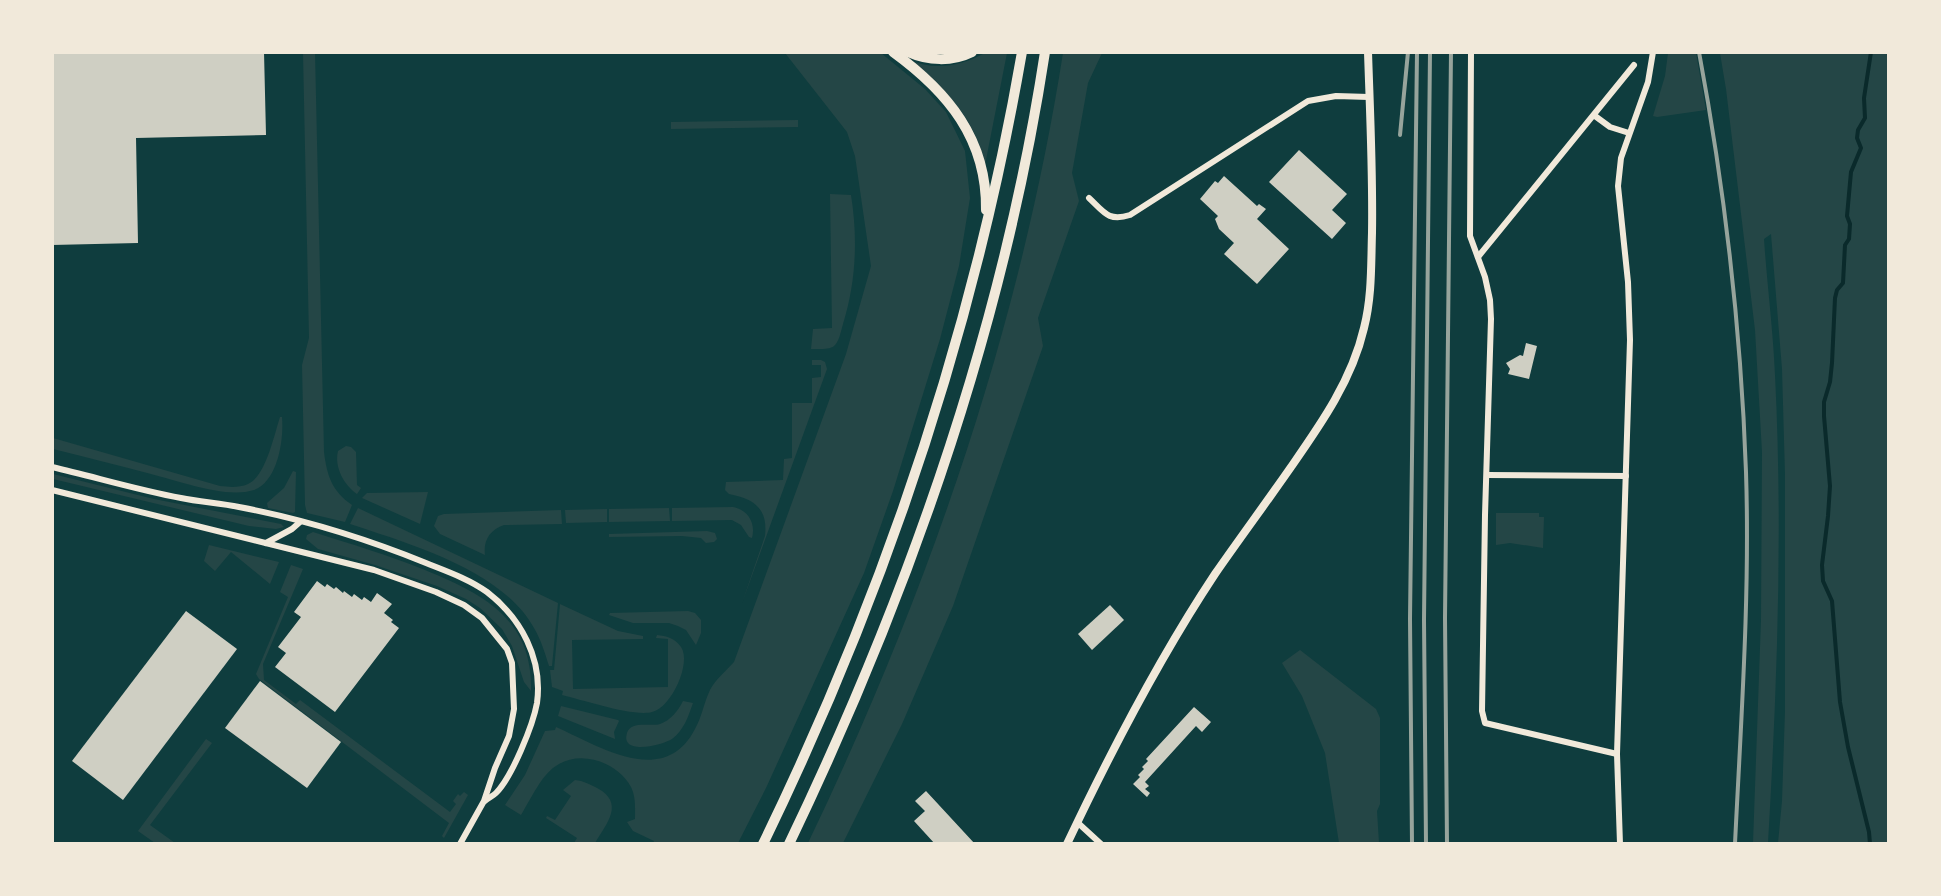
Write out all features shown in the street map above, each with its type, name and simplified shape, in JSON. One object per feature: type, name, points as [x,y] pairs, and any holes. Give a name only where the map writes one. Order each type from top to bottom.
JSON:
[{"type":"highway","points":[[893,52],[940,93],[962,120],[971,136],[981,164],[986,196],[982,246]]},
{"type":"highway","points":[[908,52],[920,58],[937,59],[953,58],[972,52]]},
{"type":"highway","points":[[763,843],[832,693],[895,535],[939,404],[982,246],[1002,158],[1022,52]]},
{"type":"highway","points":[[789,843],[881,635],[945,461],[1003,258],[1045,52]]},
{"type":"street","points":[[1067,843],[1133,712],[1172,643],[1216,574],[1316,431],[1335,400],[1357,351],[1368,309],[1371,272],[1372,213],[1368,52]]},
{"type":"street","points":[[1471,52],[1470,236],[1488,289],[1491,319],[1482,711],[1485,723],[1617,754]]},
{"type":"street","points":[[1620,843],[1617,754],[1630,340],[1628,282],[1618,186],[1621,158],[1648,82],[1653,52]]},
{"type":"street","points":[[1478,257],[1595,116],[1634,64]]},
{"type":"street","points":[[1089,198],[1108,216],[1117,219],[1130,215],[1308,101],[1336,96],[1369,97]]},
{"type":"street","points":[[1595,116],[1610,127],[1629,133]]},
{"type":"street","points":[[52,467],[180,498],[239,507],[300,522],[406,555],[467,581],[486,592],[505,608],[519,624],[526,637],[535,664],[538,692],[536,711],[518,756],[496,793],[484,801]]},
{"type":"street","points":[[1487,475],[1626,476]]},
{"type":"street","points":[[52,490],[374,570],[436,592],[472,610],[491,627],[507,649],[512,663],[514,709],[508,736],[484,801],[460,843]]},
{"type":"street","points":[[265,543],[292,529],[300,522]]},
{"type":"street","points":[[1077,822],[1101,843]]},
{"type":"shaded area","points":[[315,52],[324,452],[327,468],[335,488],[352,505],[345,522],[307,513],[305,505],[302,365],[309,338],[303,53]]},
{"type":"shaded area","points":[[785,53],[881,53],[925,89],[946,112],[965,151],[970,198],[959,266],[940,339],[893,491],[864,573],[766,788],[738,843],[653,843],[654,841],[633,831],[627,822],[635,819],[635,807],[633,791],[625,779],[609,765],[589,759],[568,760],[553,768],[537,787],[521,815],[505,805],[525,775],[545,731],[555,730],[556,727],[611,752],[630,758],[649,760],[666,757],[682,747],[695,729],[712,686],[734,662],[846,354],[871,266],[855,156],[847,132]]},
{"type":"shaded area","points":[[985,53],[1007,53],[985,165],[974,132],[966,118],[947,94],[909,60],[928,65],[948,66]]},
{"type":"shaded area","points":[[1063,53],[1102,53],[1088,83],[1072,173],[1079,201],[1038,318],[1043,346],[953,606],[902,724],[843,843],[808,843],[852,749],[892,653],[930,556],[964,457],[995,358],[1022,257],[1045,156]]},
{"type":"shaded area","points":[[1668,53],[1696,53],[1706,110],[1653,116],[1665,76]]},
{"type":"shaded area","points":[[1720,53],[1888,53],[1888,843],[1778,843],[1785,711],[1785,475],[1782,369],[1771,234],[1764,239],[1774,358],[1779,492],[1776,668],[1768,843],[1753,843],[1761,620],[1762,452],[1755,330]]},
{"type":"shaded area","points":[[798,120],[798,127],[671,129],[671,122]]},
{"type":"shaded area","points":[[830,194],[851,195],[855,228],[855,260],[851,292],[837,342],[829,348],[811,349],[813,329],[832,328]]},
{"type":"shaded area","points":[[812,360],[825,362],[827,369],[742,603],[765,536],[764,518],[758,506],[746,499],[729,494],[725,490],[726,482],[783,480],[784,459],[792,458],[792,403],[812,403],[812,378],[821,377],[821,365],[812,365]]},
{"type":"shaded area","points":[[280,417],[282,417],[282,436],[274,469],[262,485],[254,490],[243,492],[202,488],[53,449],[53,438],[220,486],[238,487],[248,484],[260,473],[269,454]]},
{"type":"shaded area","points":[[346,446],[356,452],[357,485],[361,488],[357,494],[344,481],[337,463],[338,451]]},
{"type":"shaded area","points":[[293,471],[296,472],[295,512],[268,508],[267,503],[284,488]]},
{"type":"shaded area","points":[[53,474],[154,499],[281,524],[284,527],[276,529],[249,526],[53,479]]},
{"type":"shaded area","points":[[428,492],[420,524],[362,498],[367,493]]},
{"type":"shaded area","points":[[733,507],[743,511],[750,518],[753,527],[752,538],[741,525],[732,520],[672,521],[672,508]]},
{"type":"shaded area","points":[[358,508],[558,603],[552,666],[549,666],[534,628],[519,608],[500,590],[478,575],[426,550],[350,524]]},
{"type":"shaded area","points":[[669,508],[670,521],[609,522],[609,509]]},
{"type":"shaded area","points":[[607,509],[607,522],[566,523],[565,510]]},
{"type":"shaded area","points":[[561,510],[562,524],[499,527],[486,540],[485,555],[440,534],[434,526],[438,516],[444,514]]},
{"type":"shaded area","points":[[1496,513],[1539,513],[1539,517],[1544,517],[1543,548],[1510,543],[1496,545]]},
{"type":"shaded area","points":[[707,531],[715,533],[717,539],[714,542],[706,543],[701,538],[682,536],[609,537],[609,534]]},
{"type":"shaded area","points":[[313,532],[425,570],[485,600],[514,627],[523,645],[529,666],[531,691],[524,682],[512,646],[502,629],[480,608],[437,586],[318,549],[306,539],[307,535]]},
{"type":"shaded area","points":[[209,545],[279,562],[270,584],[231,552],[215,571],[204,561]]},
{"type":"shaded area","points":[[291,565],[303,569],[263,664],[264,680],[296,704],[300,700],[450,812],[456,804],[453,801],[458,794],[460,796],[464,792],[468,795],[444,838],[442,836],[449,823],[259,679],[256,674],[288,597],[280,592]]},
{"type":"shaded area","points":[[560,604],[618,631],[643,636],[643,639],[572,640],[573,689],[668,687],[668,639],[656,638],[660,635],[676,641],[684,654],[682,674],[666,702],[652,712],[633,712],[562,695],[563,691],[552,687],[550,670],[554,670]]},
{"type":"shaded area","points":[[688,611],[695,613],[701,620],[701,633],[696,645],[686,630],[678,626],[669,623],[633,623],[609,615],[610,613]]},
{"type":"shaded area","points":[[1300,650],[1376,709],[1380,718],[1380,804],[1377,811],[1379,843],[1339,843],[1325,753],[1302,696],[1282,663]]},
{"type":"shaded area","points":[[683,701],[693,703],[683,727],[672,739],[644,747],[630,744],[627,740],[629,729],[637,725],[656,725],[668,720]]},
{"type":"shaded area","points":[[561,706],[618,720],[614,732],[615,739],[558,716]]},
{"type":"shaded area","points":[[206,739],[212,743],[150,825],[175,843],[155,843],[138,831]]},
{"type":"shaded area","points":[[575,780],[597,788],[610,800],[611,814],[595,843],[574,843],[577,838],[546,818],[547,816],[555,820],[571,796],[563,790]]},
{"type":"building","points":[[52,52],[264,52],[266,135],[136,138],[138,243],[52,245]]},
{"type":"building","points":[[1299,150],[1347,194],[1332,210],[1346,223],[1332,239],[1269,182]]},
{"type":"building","points":[[1224,176],[1257,206],[1259,204],[1266,209],[1257,219],[1289,249],[1257,284],[1224,254],[1234,243],[1219,229],[1215,219],[1218,216],[1200,199],[1215,181],[1218,183]]},
{"type":"building","points":[[1526,343],[1537,346],[1529,379],[1508,374],[1510,369],[1506,363],[1520,355],[1523,356]]},
{"type":"building","points":[[317,581],[325,587],[327,584],[352,597],[354,594],[362,600],[364,597],[371,602],[377,593],[392,604],[384,613],[399,628],[335,712],[275,667],[286,653],[278,647],[301,617],[294,612]]},
{"type":"building","points":[[1110,605],[1124,620],[1092,650],[1078,634]]},
{"type":"building","points":[[186,611],[237,649],[123,800],[72,761]]},
{"type":"building","points":[[260,681],[341,742],[307,788],[225,728]]},
{"type":"building","points":[[1194,707],[1211,722],[1202,732],[1196,726],[1145,782],[1149,786],[1145,789],[1150,793],[1147,797],[1133,784],[1140,777],[1138,775],[1144,769],[1142,767],[1148,761],[1146,759]]},
{"type":"building","points":[[926,791],[975,844],[935,844],[914,821],[925,811],[915,801]]},
{"type":"waterway","points":[[1870,844],[1840,702],[1832,601],[1823,581],[1822,565],[1830,486],[1824,402],[1830,382],[1835,298],[1837,290],[1843,283],[1845,245],[1849,239],[1850,224],[1847,216],[1851,172],[1861,148],[1857,138],[1858,130],[1865,118],[1864,98],[1871,52]]},
{"type":"railway","points":[[1400,135],[1408,52]]},
{"type":"railway","points":[[1412,844],[1410,619],[1417,52]]},
{"type":"railway","points":[[1426,844],[1424,620],[1430,52]]},
{"type":"railway","points":[[1447,844],[1445,618],[1451,52]]},
{"type":"railway","points":[[1699,52],[1724,209],[1736,313],[1744,419],[1747,565],[1735,844]]}]
